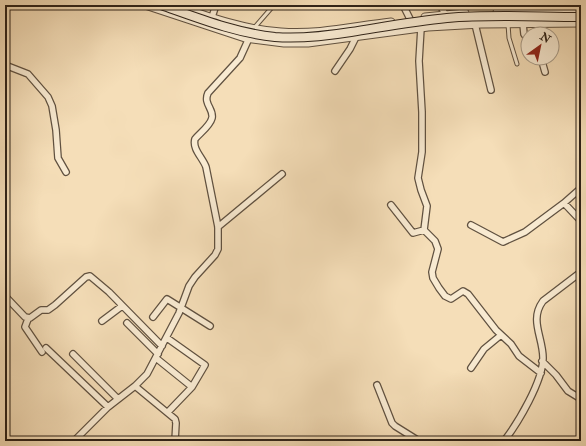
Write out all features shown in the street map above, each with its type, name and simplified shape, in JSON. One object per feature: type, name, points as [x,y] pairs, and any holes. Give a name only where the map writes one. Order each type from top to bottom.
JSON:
[{"type":"main road","points":[[161,5],[220,25],[251,33],[276,37],[299,38],[447,18],[581,17]]},
{"type":"street","points":[[144,5],[230,34],[284,43],[308,44],[421,28],[475,24],[581,23]]},
{"type":"street","points":[[175,5],[188,7],[230,24],[254,29],[281,32],[318,32],[445,14],[512,7],[581,12]]},
{"type":"street","points":[[212,17],[216,5]]},
{"type":"street","points":[[403,5],[410,19]]},
{"type":"street","points":[[440,5],[445,14]]},
{"type":"street","points":[[475,24],[491,90]]},
{"type":"street","points":[[421,28],[419,66],[422,112],[422,158],[418,178],[420,190],[427,206],[424,230],[438,246],[438,254],[432,274],[445,296],[451,299],[461,292],[465,292],[501,335],[511,344],[522,360],[541,374]]},
{"type":"street","points":[[76,440],[108,408],[147,374],[167,338],[189,286],[215,255],[218,249],[218,227],[206,167],[195,148],[194,143],[195,139],[211,120],[212,112],[206,98],[208,93],[240,58],[254,29]]},
{"type":"street","points":[[335,71],[350,49],[356,37]]},
{"type":"street","points":[[5,64],[28,74],[48,97],[52,106],[56,130],[58,158],[66,172]]},
{"type":"street","points":[[543,66],[545,72]]},
{"type":"street","points":[[218,227],[282,174]]},
{"type":"street","points":[[471,225],[503,242],[525,232],[564,203],[581,188]]},
{"type":"street","points":[[564,203],[581,221]]},
{"type":"street","points":[[391,205],[413,233],[424,230]]},
{"type":"street","points":[[504,441],[532,394],[541,374],[543,357],[536,320],[536,313],[539,306],[543,301],[581,272]]},
{"type":"street","points":[[108,408],[44,350],[25,327],[28,319],[41,310],[48,310],[55,305],[88,276],[93,277],[162,346]]},
{"type":"street","points":[[5,296],[28,319]]},
{"type":"street","points":[[153,317],[167,299],[210,326]]},
{"type":"street","points":[[102,321],[122,306]]},
{"type":"street","points":[[127,323],[157,356],[192,387]]},
{"type":"street","points":[[471,368],[484,349],[501,335]]},
{"type":"street","points":[[167,338],[205,365],[192,387],[168,412]]},
{"type":"street","points":[[73,354],[118,399]]},
{"type":"street","points":[[542,361],[556,375],[568,391],[581,399]]},
{"type":"street","points":[[377,385],[392,423],[420,441]]},
{"type":"street","points":[[135,386],[175,419],[175,441]]},
{"type":"lane","points":[[254,29],[274,5]]},
{"type":"lane","points":[[500,8],[517,64]]}]
